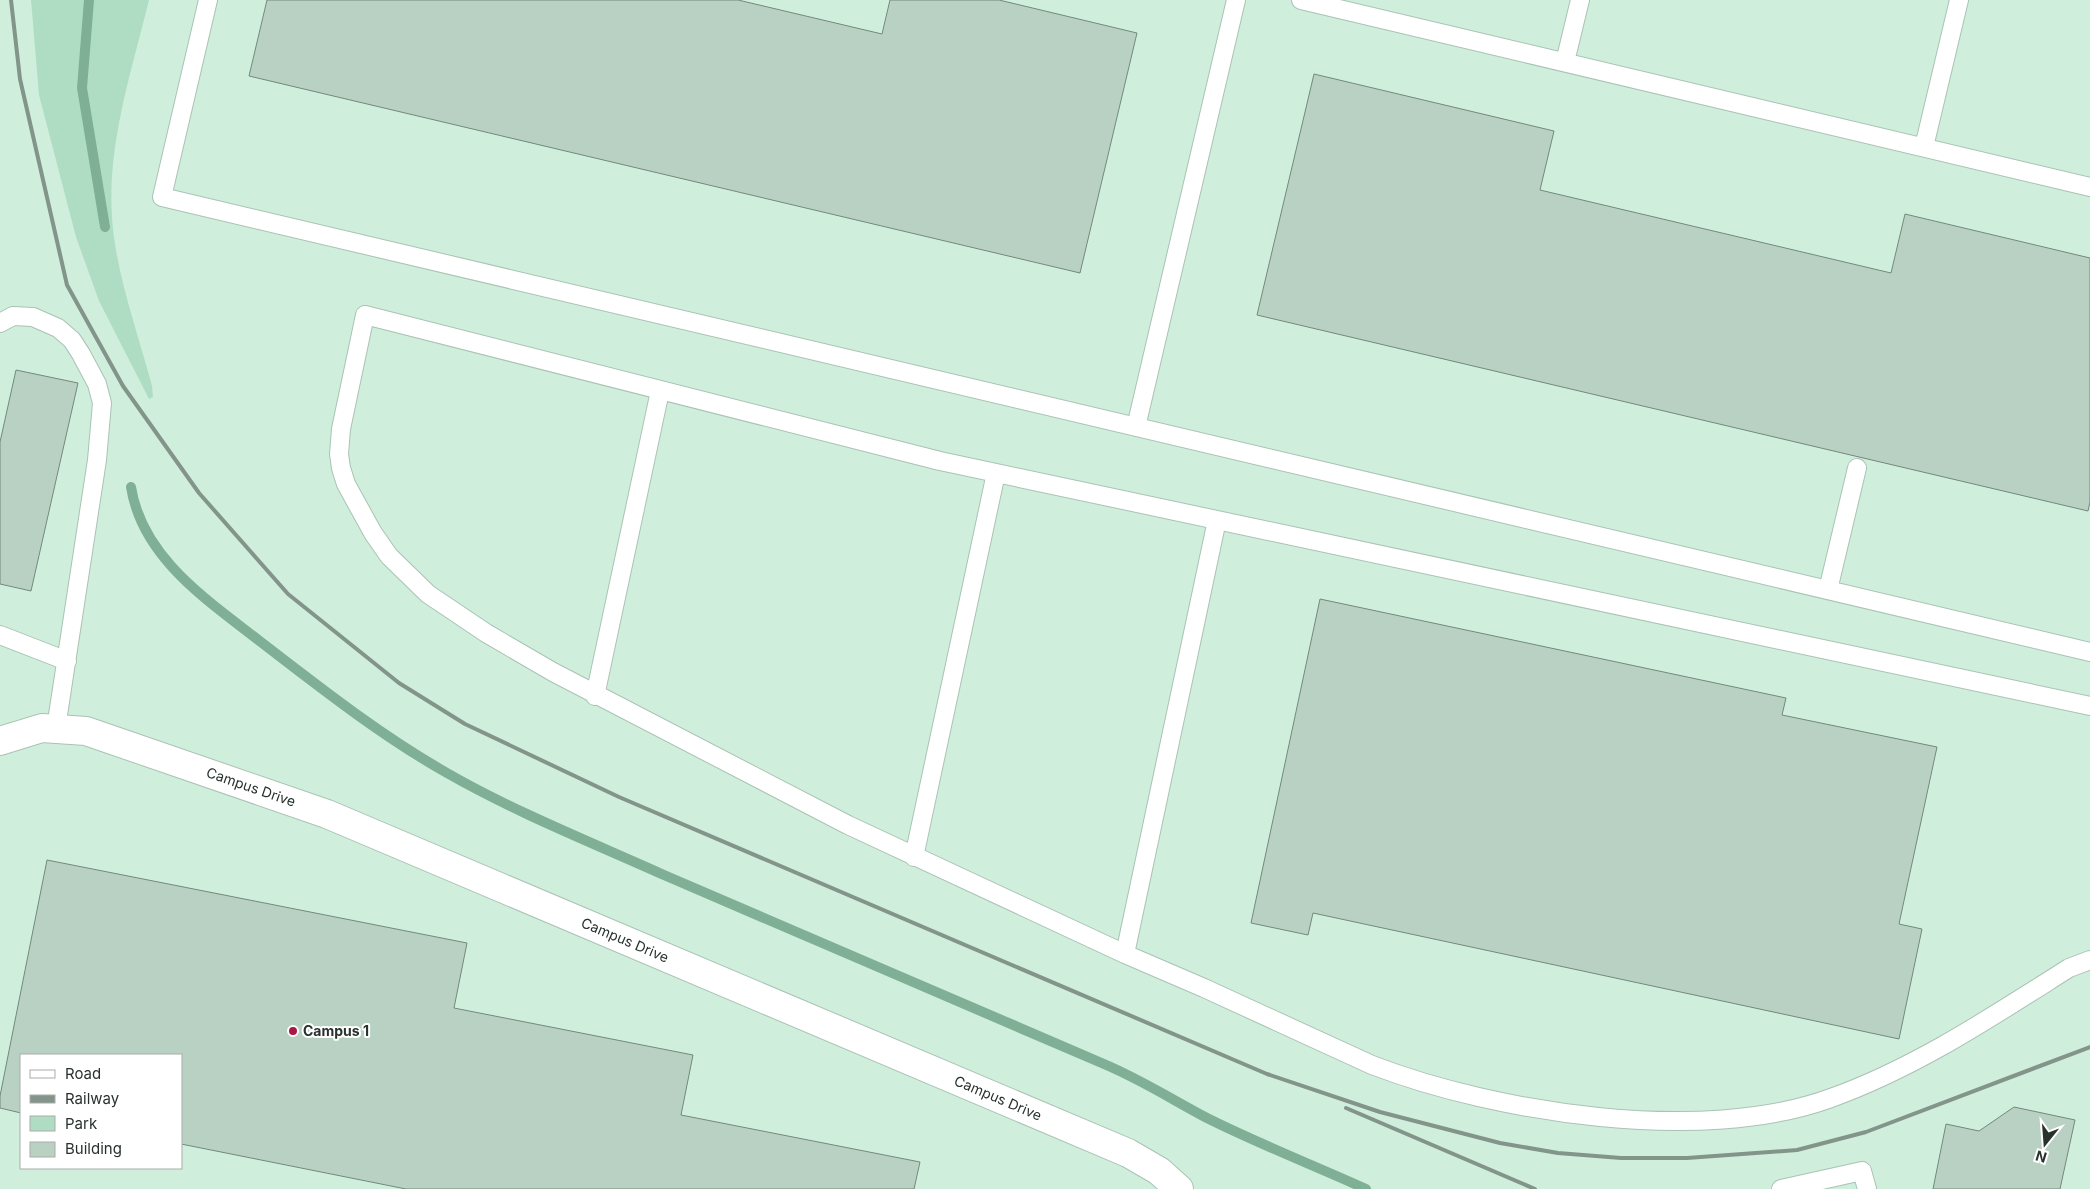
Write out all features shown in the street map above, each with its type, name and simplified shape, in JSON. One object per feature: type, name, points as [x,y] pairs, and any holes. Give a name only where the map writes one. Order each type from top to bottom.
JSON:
[{"type":"street","name":"Campus Drive","points":[[0,741],[42,728],[56,728],[102,736],[353,825],[1128,1153],[1159,1171],[1179,1189]]},
{"type":"lane","points":[[208,0],[162,197],[2090,652]]},
{"type":"lane","points":[[1136,427],[1236,0]]},
{"type":"lane","points":[[1301,0],[2090,187]]},
{"type":"lane","points":[[1565,62],[1580,0]]},
{"type":"lane","points":[[1924,147],[1959,0]]},
{"type":"lane","points":[[2090,706],[870,445],[365,315],[341,429],[339,454],[346,484],[373,533],[389,556],[406,574],[454,613],[595,696],[914,857],[1372,1065],[1425,1084],[1545,1110],[1653,1121],[1754,1115],[1797,1108],[1830,1098],[1942,1047],[2069,968],[2090,960]]},
{"type":"lane","points":[[0,323],[12,316],[32,317],[58,328],[72,340],[81,354],[97,384],[102,403],[97,460],[56,728]]},
{"type":"lane","points":[[595,696],[660,391]]},
{"type":"lane","points":[[1828,590],[1857,468]]},
{"type":"lane","points":[[914,857],[996,473]]},
{"type":"lane","points":[[1125,954],[1217,520]]},
{"type":"lane","points":[[0,635],[67,661]]},
{"type":"lane","points":[[1781,1189],[1862,1172],[1867,1189]]},
{"type":"shaded area","points":[[0,0],[2090,0],[2090,1189],[0,1189]]},
{"type":"green space","points":[[31,0],[149,0],[122,107],[113,162],[111,190],[114,238],[122,280],[152,386],[153,397],[149,399],[99,301],[76,237],[39,95]]},
{"type":"building","points":[[267,0],[738,0],[882,34],[890,0],[999,0],[1137,33],[1080,273],[249,76]]},
{"type":"building","points":[[1314,74],[1554,131],[1540,190],[1891,273],[1905,214],[2090,258],[2090,502],[2088,511],[1257,315]]},
{"type":"building","points":[[16,370],[78,383],[31,591],[0,584],[0,442]]},
{"type":"building","points":[[1320,599],[1786,698],[1782,715],[1937,747],[1899,924],[1922,929],[1899,1039],[1313,913],[1308,935],[1251,923]]},
{"type":"building","name":"Campus 1","points":[[47,860],[467,943],[454,1008],[693,1055],[681,1115],[920,1162],[914,1189],[406,1189],[182,1144],[182,1054],[20,1054],[20,1113],[0,1108],[0,1096]]},
{"type":"building","points":[[2014,1107],[2075,1120],[2060,1189],[1933,1189],[1946,1124],[1979,1131]]},
{"type":"waterway","points":[[89,0],[82,88],[105,227]]},
{"type":"waterway","points":[[131,487],[137,512],[148,535],[162,555],[198,592],[237,624],[350,709],[398,743],[447,773],[500,801],[582,839],[1117,1070],[1227,1128],[1366,1189]]},
{"type":"railway","points":[[11,0],[20,79],[67,285],[123,386],[199,493],[288,594],[399,683],[465,724],[619,797],[1267,1074],[1380,1112],[1500,1143],[1558,1153],[1621,1158],[1687,1158],[1797,1150],[1866,1132],[2090,1047]]},
{"type":"railway","points":[[1346,1108],[1535,1189]]},
{"type":"place","name":"Campus 1","points":[[293,1031]]}]
